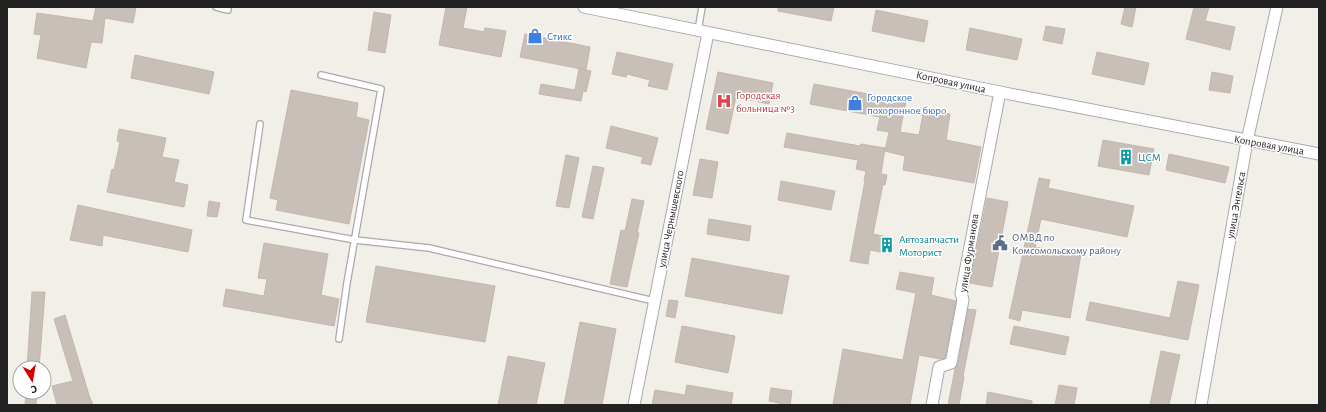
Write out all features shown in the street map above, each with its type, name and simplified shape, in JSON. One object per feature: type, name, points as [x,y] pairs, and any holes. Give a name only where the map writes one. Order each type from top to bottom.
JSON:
[{"type":"street","name":"Копровая улица","points":[[584,7],[1000,92],[1319,154]]},
{"type":"street","name":"улица Энгельса","points":[[1201,405],[1247,141],[1277,7]]},
{"type":"street","name":"улица Чернышевского","points":[[634,405],[703,32]]},
{"type":"street","name":"улица Фурманова","points":[[932,405],[939,366],[951,363],[963,300],[961,293],[1000,92]]},
{"type":"lane","points":[[216,7],[228,10]]},
{"type":"lane","points":[[702,7],[703,32]]},
{"type":"lane","points":[[321,75],[381,89],[354,240],[339,339]]},
{"type":"lane","points":[[260,124],[246,220],[354,240],[429,248],[654,301]]},
{"type":"building","points":[[96,7],[136,7],[133,23],[105,18],[102,43],[91,42],[86,68],[37,58],[41,35],[34,34],[37,13],[93,21]]},
{"type":"building","points":[[446,7],[467,7],[463,28],[484,32],[485,28],[506,31],[501,57],[439,45]]},
{"type":"building","points":[[778,7],[834,7],[831,21],[778,11]]},
{"type":"building","points":[[1125,7],[1136,7],[1132,27],[1121,24]]},
{"type":"building","points":[[1194,7],[1209,7],[1205,21],[1235,27],[1230,50],[1186,39]]},
{"type":"building","points":[[876,10],[928,21],[924,42],[872,31]]},
{"type":"building","points":[[374,12],[391,15],[385,53],[368,50]]},
{"type":"building","points":[[1046,26],[1065,29],[1062,44],[1043,40]]},
{"type":"building","points":[[970,28],[1022,39],[1017,60],[966,50]]},
{"type":"building","points":[[525,34],[590,47],[586,70],[520,57]]},
{"type":"building","points":[[617,52],[673,64],[667,90],[648,86],[650,80],[627,74],[626,77],[612,74]]},
{"type":"building","points":[[1097,52],[1149,63],[1144,85],[1092,74]]},
{"type":"building","points":[[135,55],[214,72],[209,94],[131,78]]},
{"type":"building","points":[[579,69],[591,71],[586,92],[583,91],[581,101],[539,94],[541,84],[575,90]]},
{"type":"building","name":"Городская больница №3","points":[[718,72],[773,83],[769,104],[736,97],[728,134],[706,129]]},
{"type":"building","points":[[1212,72],[1233,76],[1230,93],[1209,90]]},
{"type":"building","points":[[814,84],[906,101],[900,132],[919,135],[924,109],[950,114],[946,140],[981,147],[974,183],[903,170],[905,156],[885,151],[889,132],[877,130],[880,117],[810,104]]},
{"type":"building","points":[[291,90],[358,103],[356,117],[369,120],[349,224],[276,210],[278,200],[270,198]]},
{"type":"building","points":[[611,126],[658,138],[651,165],[641,163],[643,157],[606,148]]},
{"type":"building","points":[[119,129],[166,138],[162,157],[179,160],[174,182],[188,185],[184,207],[107,192],[112,169],[114,170],[120,142],[117,141]]},
{"type":"building","points":[[787,133],[860,146],[861,144],[885,148],[881,174],[887,175],[885,185],[883,184],[873,234],[892,238],[890,254],[870,250],[868,264],[850,261],[866,171],[856,169],[858,160],[784,147]]},
{"type":"building","name":"ЦСМ","points":[[1103,140],[1154,149],[1149,175],[1098,166]]},
{"type":"building","points":[[1169,154],[1229,167],[1225,183],[1166,170]]},
{"type":"building","points":[[566,155],[579,158],[569,208],[556,206]]},
{"type":"building","points":[[700,159],[718,162],[712,198],[693,195]]},
{"type":"building","points":[[593,166],[604,168],[593,219],[582,217]]},
{"type":"building","points":[[1039,178],[1050,180],[1048,188],[1134,206],[1127,237],[1041,219],[1035,247],[1081,254],[1070,318],[1022,310],[1020,321],[1009,318]]},
{"type":"building","points":[[781,181],[835,191],[831,210],[778,200]]},
{"type":"building","points":[[987,198],[1008,202],[992,287],[970,283]]},
{"type":"building","points":[[632,199],[644,201],[637,233],[639,233],[627,287],[610,284],[621,230],[625,231]]},
{"type":"building","points":[[209,201],[220,203],[217,217],[207,216]]},
{"type":"building","points":[[78,205],[192,230],[188,252],[103,235],[102,246],[70,240]]},
{"type":"building","points":[[709,219],[751,226],[749,241],[707,234]]},
{"type":"building","points":[[264,243],[328,254],[321,295],[339,299],[334,326],[223,306],[226,289],[264,296],[267,279],[258,278]]},
{"type":"building","points":[[692,258],[789,276],[782,314],[685,296]]},
{"type":"building","points":[[376,266],[495,286],[485,342],[366,322]]},
{"type":"building","points":[[900,272],[934,278],[931,295],[956,301],[945,358],[940,359],[919,355],[910,405],[833,404],[843,349],[903,360],[916,293],[896,289]]},
{"type":"building","points":[[1178,281],[1199,285],[1188,340],[1086,320],[1090,302],[1170,318]]},
{"type":"building","points":[[32,292],[45,292],[40,360],[28,360]]},
{"type":"building","points":[[669,300],[678,301],[675,318],[666,316]]},
{"type":"building","points":[[968,309],[976,310],[959,405],[948,405],[955,369],[958,364]]},
{"type":"building","points":[[65,315],[93,405],[57,405],[52,386],[73,381],[54,319]]},
{"type":"building","points":[[580,322],[616,329],[602,405],[564,405]]},
{"type":"building","points":[[682,326],[735,336],[728,373],[675,362]]},
{"type":"building","points":[[1014,326],[1069,337],[1065,355],[1010,344]]},
{"type":"building","points":[[1161,351],[1180,355],[1169,405],[1150,405]]},
{"type":"building","points":[[508,356],[545,363],[536,405],[498,405]]},
{"type":"building","points":[[687,385],[733,393],[731,405],[652,405],[655,390],[685,395]]},
{"type":"building","points":[[1059,385],[1077,388],[1074,405],[1055,405]]},
{"type":"building","points":[[771,388],[792,391],[790,405],[779,405],[779,403],[769,401]]},
{"type":"building","points":[[988,392],[1032,401],[1032,405],[986,405]]},
{"type":"building","points":[[25,400],[36,400],[36,405],[25,405]]},
{"type":"place","name":"Стикс","points":[[535,36]]},
{"type":"place","name":"Городская больница №3","points":[[724,101]]},
{"type":"place","name":"Городское похоронное бюро","points":[[855,103]]},
{"type":"place","name":"ЦСМ","points":[[1126,157]]},
{"type":"place","name":"ОМВД по Комсомольскому району","points":[[1000,243]]},
{"type":"place","name":"Автозапчасти Моторист","points":[[887,245]]}]
